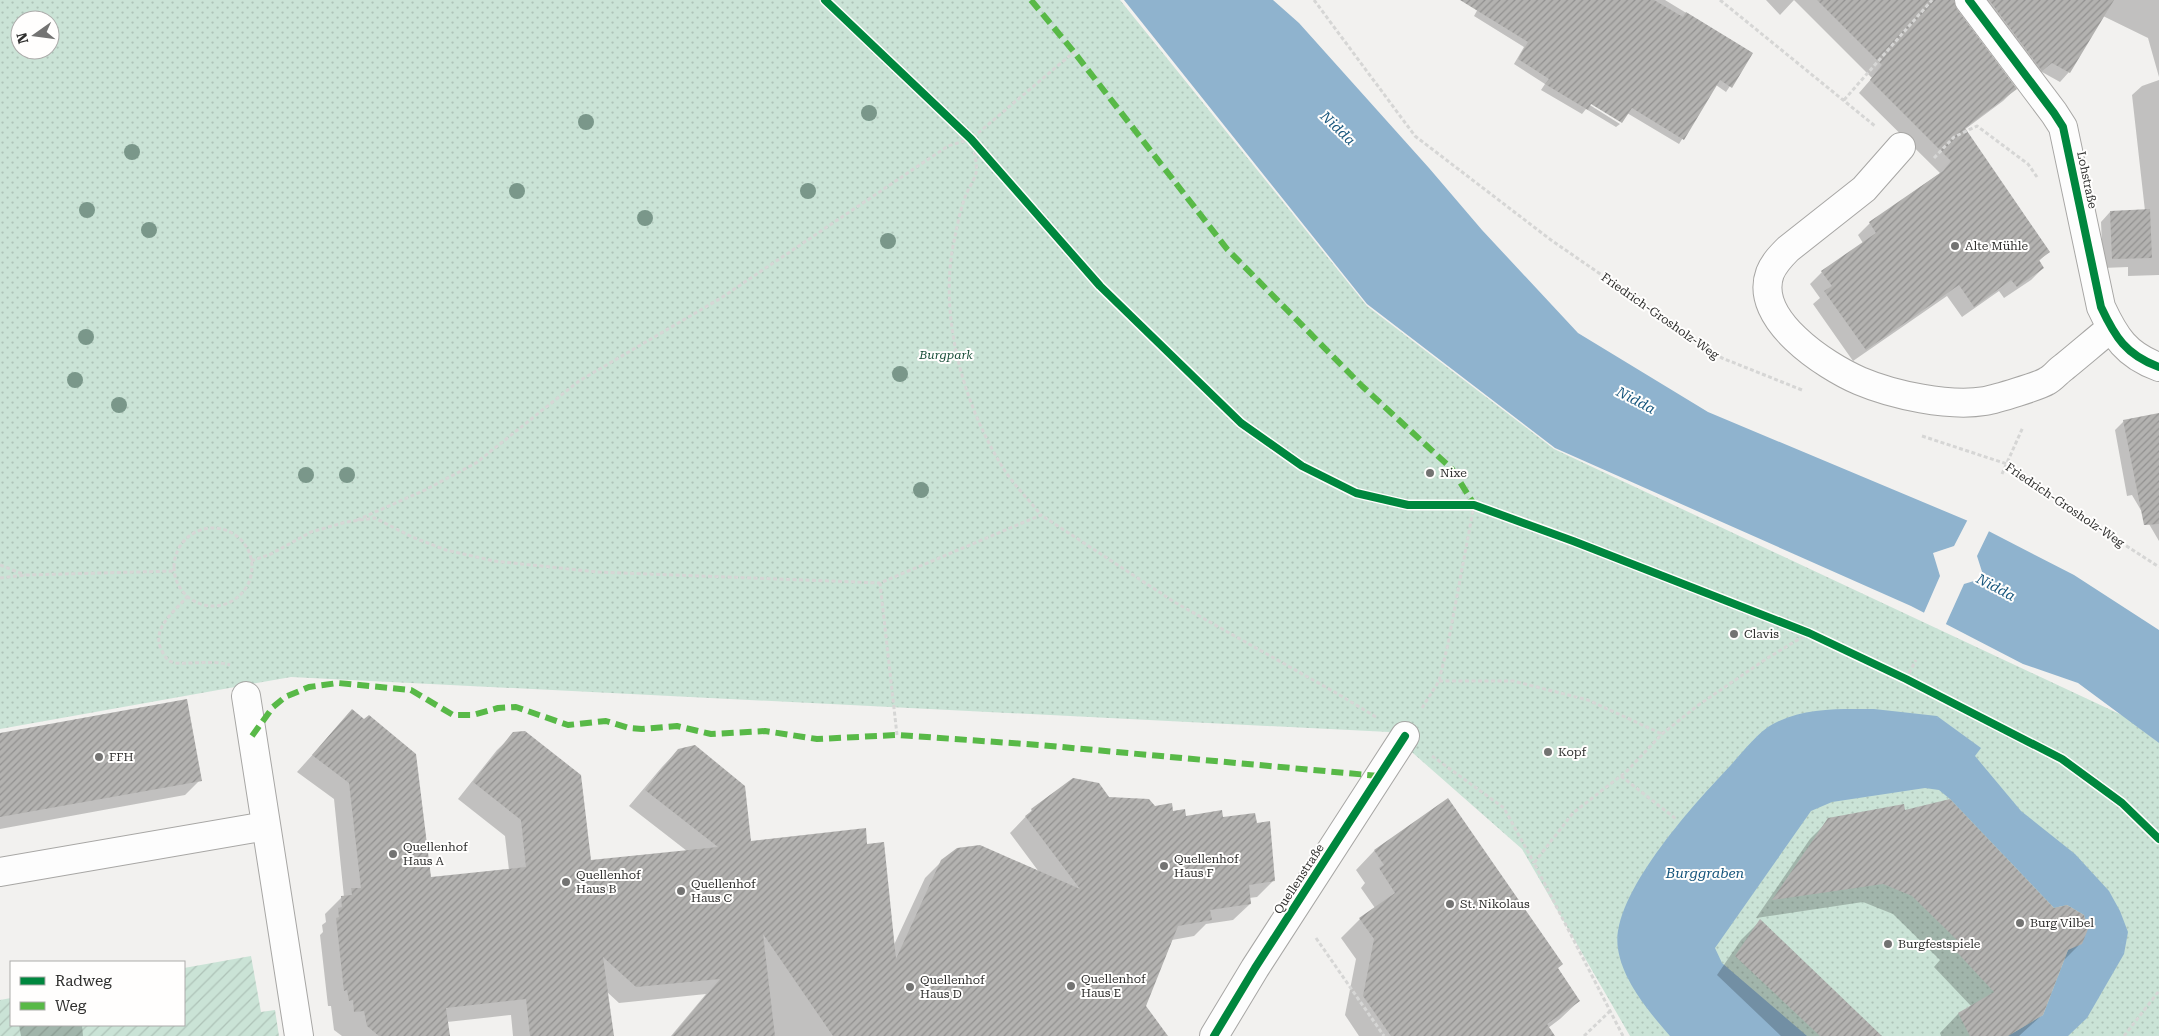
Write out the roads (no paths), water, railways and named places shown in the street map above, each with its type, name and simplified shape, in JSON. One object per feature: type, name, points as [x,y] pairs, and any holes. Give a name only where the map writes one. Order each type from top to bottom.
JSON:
[{"type":"street","name":"Lohstraße","points":[[1969,0],[2063,127],[2101,306],[2121,344],[2138,357],[2159,367]]},
{"type":"street","points":[[1901,147],[1864,188],[1788,249],[1778,260],[1770,274],[1768,289],[1772,304],[1778,318],[1797,341],[1823,362],[1861,382],[1921,399],[1959,402],[1986,401],[2046,382],[2111,328]]},
{"type":"street","points":[[246,696],[299,1036]]},
{"type":"street","name":"Quellenstraße","points":[[1214,1036],[1405,736]]},
{"type":"street","points":[[0,872],[266,826]]},
{"type":"water","name":"Nidda","points":[[1124,0],[1273,0],[1299,23],[1482,230],[1578,333],[1708,412],[1973,523],[2074,575],[2159,630],[2159,743],[2078,683],[2023,664],[1911,606],[1555,448],[1367,304]]},
{"type":"water","name":"Burggraben","points":[[1836,709],[1874,709],[1937,716],[1981,748],[1975,756],[2021,811],[2075,854],[2109,891],[2120,911],[2128,932],[2124,954],[2087,1018],[2068,1036],[2008,1036],[2043,1015],[2068,950],[2088,929],[2084,915],[2067,905],[2054,908],[1950,799],[1939,790],[1925,788],[1832,802],[1811,811],[1715,948],[1722,963],[1807,1036],[1670,1036],[1638,996],[1625,973],[1618,949],[1619,927],[1627,903],[1640,878],[1658,851],[1696,803],[1750,743],[1767,728],[1797,714]]},
{"type":"place","name":"Alte Mühle","points":[[1955,246]]},
{"type":"place","name":"Nixe","points":[[1430,473]]},
{"type":"place","name":"Clavis","points":[[1734,634]]},
{"type":"place","name":"Kopf","points":[[1548,752]]},
{"type":"place","name":"FFH","points":[[99,757]]},
{"type":"place","name":"Quellenhof Haus A","points":[[393,854]]},
{"type":"place","name":"Quellenhof Haus F","points":[[1164,866]]},
{"type":"place","name":"Quellenhof Haus B","points":[[566,882]]},
{"type":"place","name":"Quellenhof Haus C","points":[[681,891]]},
{"type":"place","name":"St. Nikolaus","points":[[1450,904]]},
{"type":"place","name":"Burg Vilbel","points":[[2020,923]]},
{"type":"place","name":"Burgfestspiele","points":[[1888,944]]},
{"type":"place","name":"Quellenhof Haus E","points":[[1071,986]]},
{"type":"place","name":"Quellenhof Haus D","points":[[910,987]]},
{"type":"park label","name":"Burgpark","points":[[946,355]]}]
